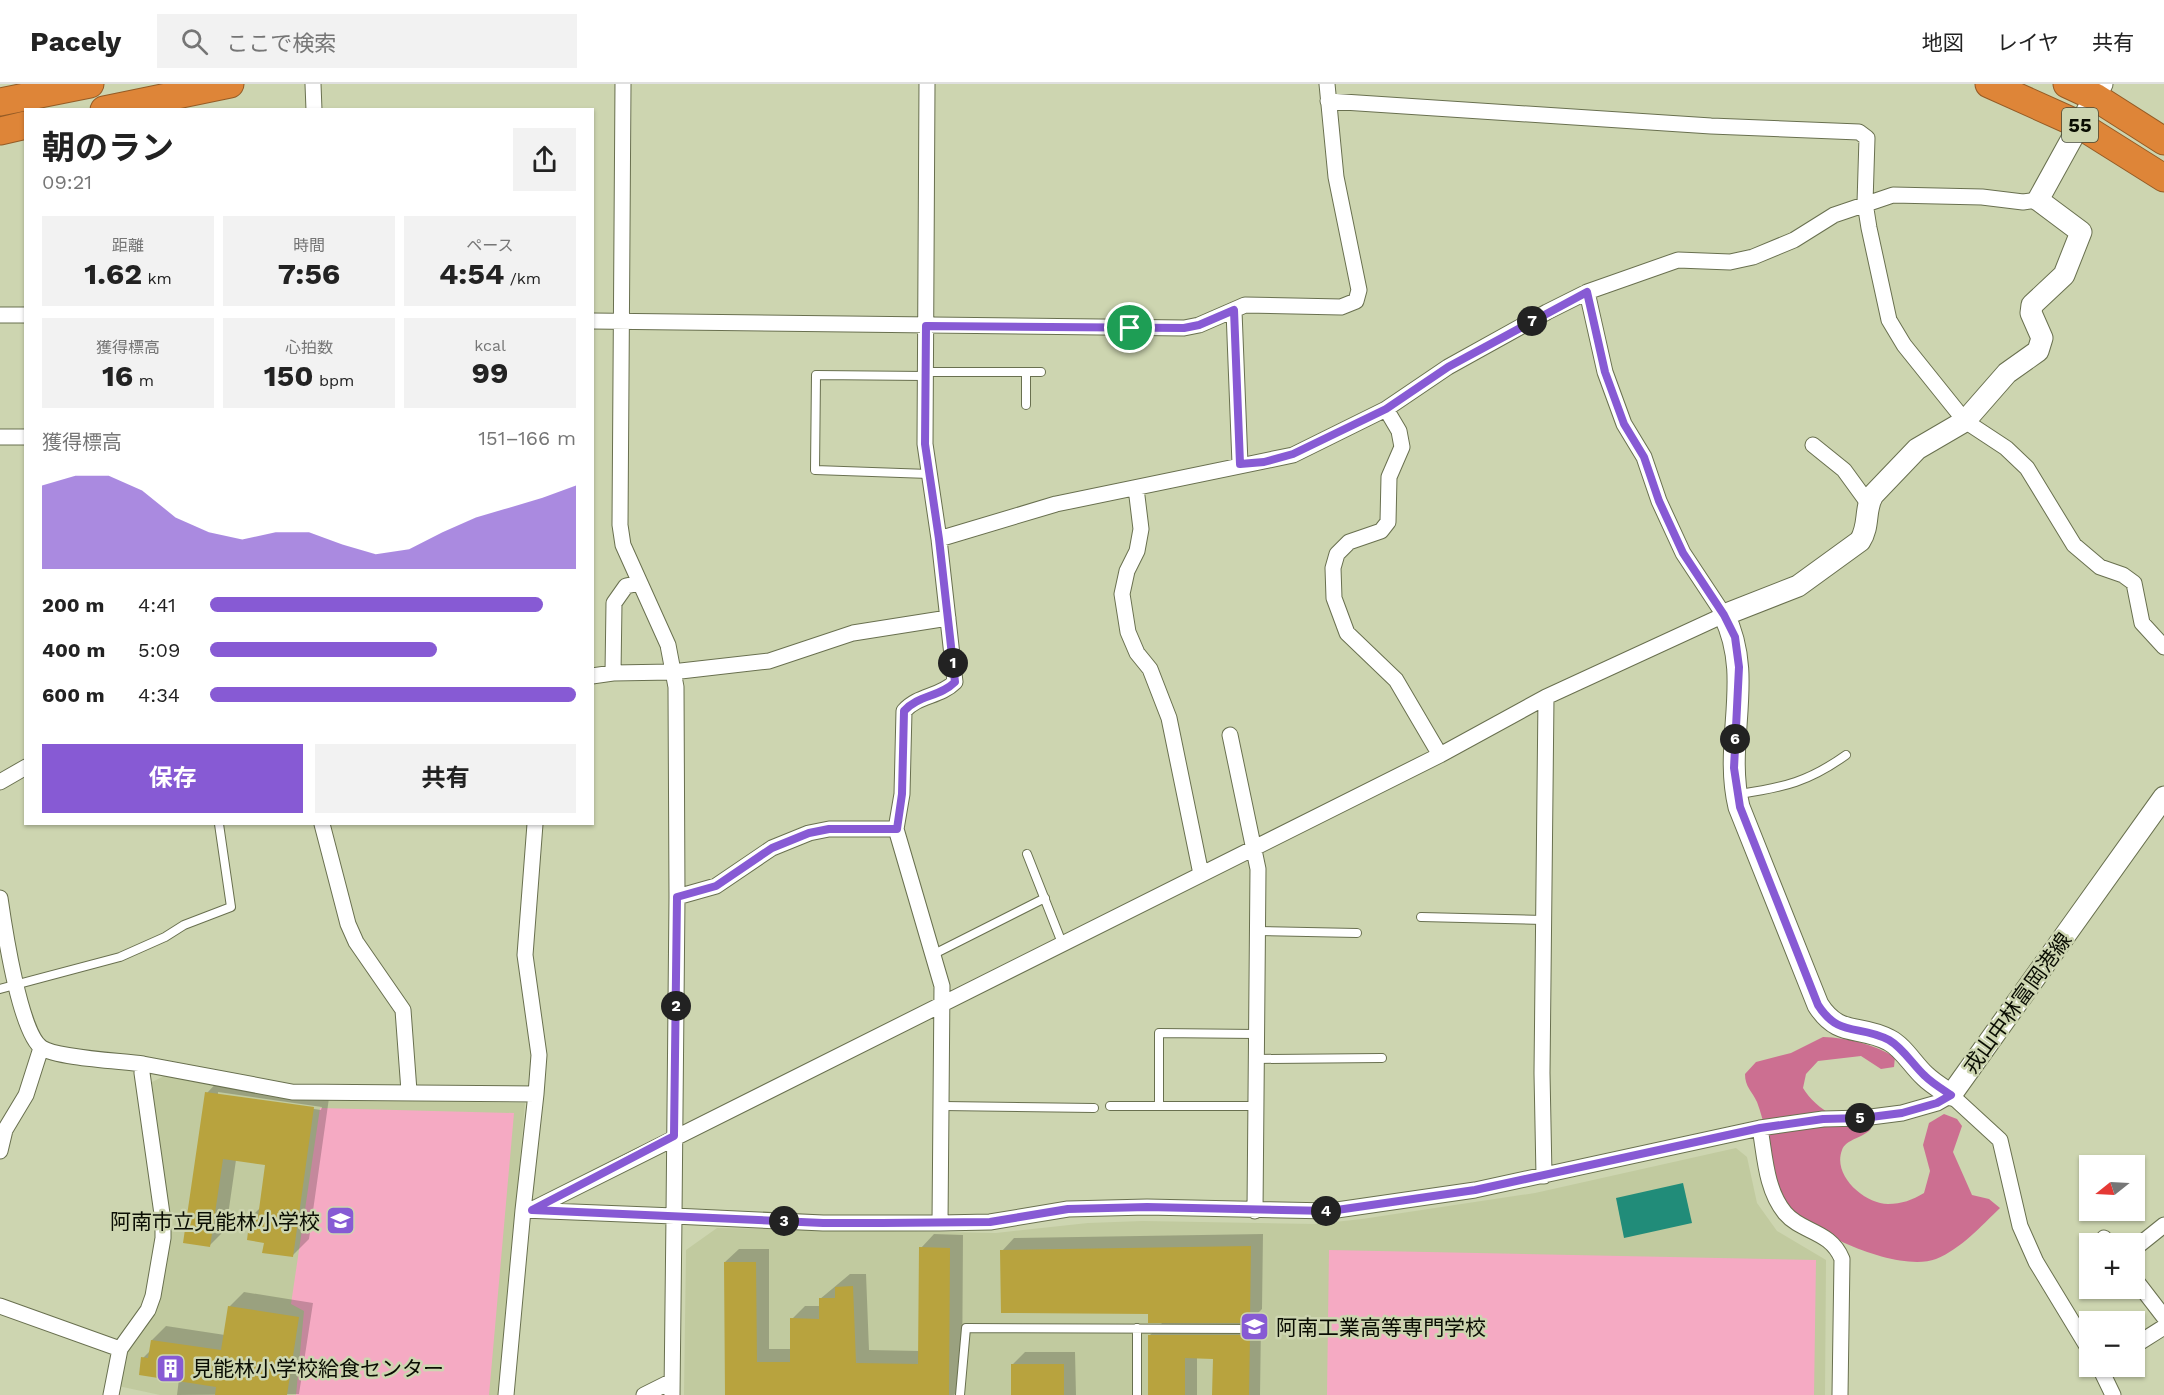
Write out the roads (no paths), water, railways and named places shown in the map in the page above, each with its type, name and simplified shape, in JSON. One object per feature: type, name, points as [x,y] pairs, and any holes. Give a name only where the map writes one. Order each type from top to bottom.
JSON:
[{"type":"highway","points":[[11,100],[90,84]]},
{"type":"highway","points":[[114,108],[230,84]]},
{"type":"highway","name":"55","points":[[1989,84],[2079,124],[2164,178]]},
{"type":"highway","name":"55","points":[[2067,84],[2099,90],[2164,141]]},
{"type":"highway","points":[[0,131],[24,125]]},
{"type":"main road","points":[[1724,615],[1798,586],[1860,541],[1866,532],[1868,503],[1917,449],[1965,421],[2007,373],[2038,351],[2042,338],[2031,313],[2032,305],[2064,275],[2081,232],[2038,200],[2099,90]]},
{"type":"main road","name":"戎山中林富岡港線","points":[[1724,615],[1735,637],[1739,667],[1734,768],[1736,795],[1818,1005],[1827,1019],[1838,1027],[1875,1033],[1892,1042],[1926,1078],[1951,1095],[2164,797]]},
{"type":"street","points":[[313,84],[314,108]]},
{"type":"street","points":[[623,84],[620,525],[623,545],[668,645],[676,687],[677,897],[672,1388],[644,1395]]},
{"type":"street","points":[[927,84],[925,444],[939,539],[955,682],[946,691],[912,701],[904,711],[902,794],[897,829],[901,851],[921,908],[942,986],[943,1106],[940,1223]]},
{"type":"street","points":[[594,321],[1184,328],[1199,325],[1245,305],[1341,307],[1356,301],[1359,290],[1336,177],[1327,84]]},
{"type":"street","points":[[0,125],[11,100]]},
{"type":"street","points":[[1328,100],[1711,126],[1858,132],[1867,138],[1865,203],[1889,320],[1928,377],[1965,421],[2006,448],[2026,468],[2074,546],[2100,567],[2123,574],[2134,583],[2142,623],[2164,647]]},
{"type":"street","points":[[939,539],[1056,504],[1240,464],[1264,462],[1293,454],[1386,409],[1448,367],[1587,292],[1678,260],[1730,262],[1753,257],[1794,240],[1834,215],[1893,195],[1982,197],[2023,202],[2038,200]]},
{"type":"street","points":[[527,1210],[1440,755],[1546,697],[1724,615],[1683,553],[1659,501],[1644,457],[1624,424],[1605,372],[1587,292]]},
{"type":"street","points":[[1234,310],[1240,464]]},
{"type":"street","points":[[0,315],[24,315]]},
{"type":"street","points":[[1386,409],[1399,431],[1402,447],[1389,477],[1388,522],[1381,531],[1349,542],[1337,554],[1333,568],[1334,598],[1347,633],[1396,680],[1440,755]]},
{"type":"street","points":[[0,437],[24,437]]},
{"type":"street","points":[[1813,445],[1844,470],[1868,503]]},
{"type":"street","points":[[1136,488],[1141,529],[1137,551],[1127,571],[1122,594],[1128,632],[1137,653],[1150,669],[1169,718],[1201,874]]},
{"type":"street","points":[[613,673],[614,603],[626,586],[640,583]]},
{"type":"street","points":[[594,676],[613,673],[672,672],[768,661],[853,633],[948,618]]},
{"type":"street","points":[[1544,1176],[1542,1095],[1546,697]]},
{"type":"street","points":[[1230,735],[1258,869],[1255,1211]]},
{"type":"street","points":[[0,782],[24,768]]},
{"type":"street","points":[[322,825],[348,924],[356,942],[403,1010],[409,1091]]},
{"type":"street","points":[[506,1395],[527,1210],[539,1055],[525,955],[535,825]]},
{"type":"street","points":[[677,897],[716,886],[772,848],[809,833],[829,829],[897,829]]},
{"type":"street","points":[[0,898],[15,984],[36,1042],[41,1048],[50,1052],[143,1064],[292,1092],[409,1091],[536,1094]]},
{"type":"street","points":[[0,1151],[5,1130],[26,1095],[41,1048]]},
{"type":"street","points":[[111,1395],[120,1349],[148,1310],[164,1238],[142,1073],[143,1064]]},
{"type":"street","points":[[527,1210],[823,1223],[990,1222],[1068,1209],[1147,1207],[1330,1211],[1475,1190],[1760,1128],[1823,1119],[1863,1118],[1902,1113],[1937,1103],[1951,1095],[2000,1140],[2020,1226],[2036,1262],[2079,1333]]},
{"type":"street","points":[[1760,1128],[1772,1192],[1786,1215],[1836,1245],[1842,1259],[1840,1395]]},
{"type":"street","points":[[2145,1240],[2164,1225]]},
{"type":"street","points":[[2145,1292],[2164,1317]]},
{"type":"street","points":[[0,1306],[120,1349]]},
{"type":"street","points":[[2145,1339],[2164,1327]]},
{"type":"street","points":[[2105,1377],[2113,1395]]},
{"type":"lane","points":[[1026,372],[1026,405]]},
{"type":"lane","points":[[929,474],[815,470],[816,375],[1041,372]]},
{"type":"lane","points":[[1736,795],[1787,786],[1819,774],[1846,755]]},
{"type":"lane","points":[[0,989],[90,967],[120,957],[165,937],[184,925],[231,907],[219,825]]},
{"type":"lane","points":[[1028,854],[1062,943]]},
{"type":"lane","points":[[934,954],[1045,898]]},
{"type":"lane","points":[[1421,917],[1544,920]]},
{"type":"lane","points":[[1257,931],[1357,933]]},
{"type":"lane","points":[[1159,1106],[1159,1033],[1256,1034]]},
{"type":"lane","points":[[1256,1059],[1382,1058]]},
{"type":"lane","points":[[943,1106],[1094,1108]]},
{"type":"lane","points":[[1110,1106],[1255,1106]]},
{"type":"lane","points":[[960,1395],[966,1328],[1260,1329]]},
{"type":"lane","points":[[1137,1328],[1137,1395]]},
{"type":"water","points":[[1683,1183],[1692,1223],[1624,1238],[1616,1198]]},
{"type":"place","name":"阿南市立見能林小学校","points":[[341,1221]]},
{"type":"place","name":"阿南工業高等専門学校","points":[[1255,1327]]},
{"type":"place","name":"見能林小学校給食センター","points":[[171,1368]]}]
